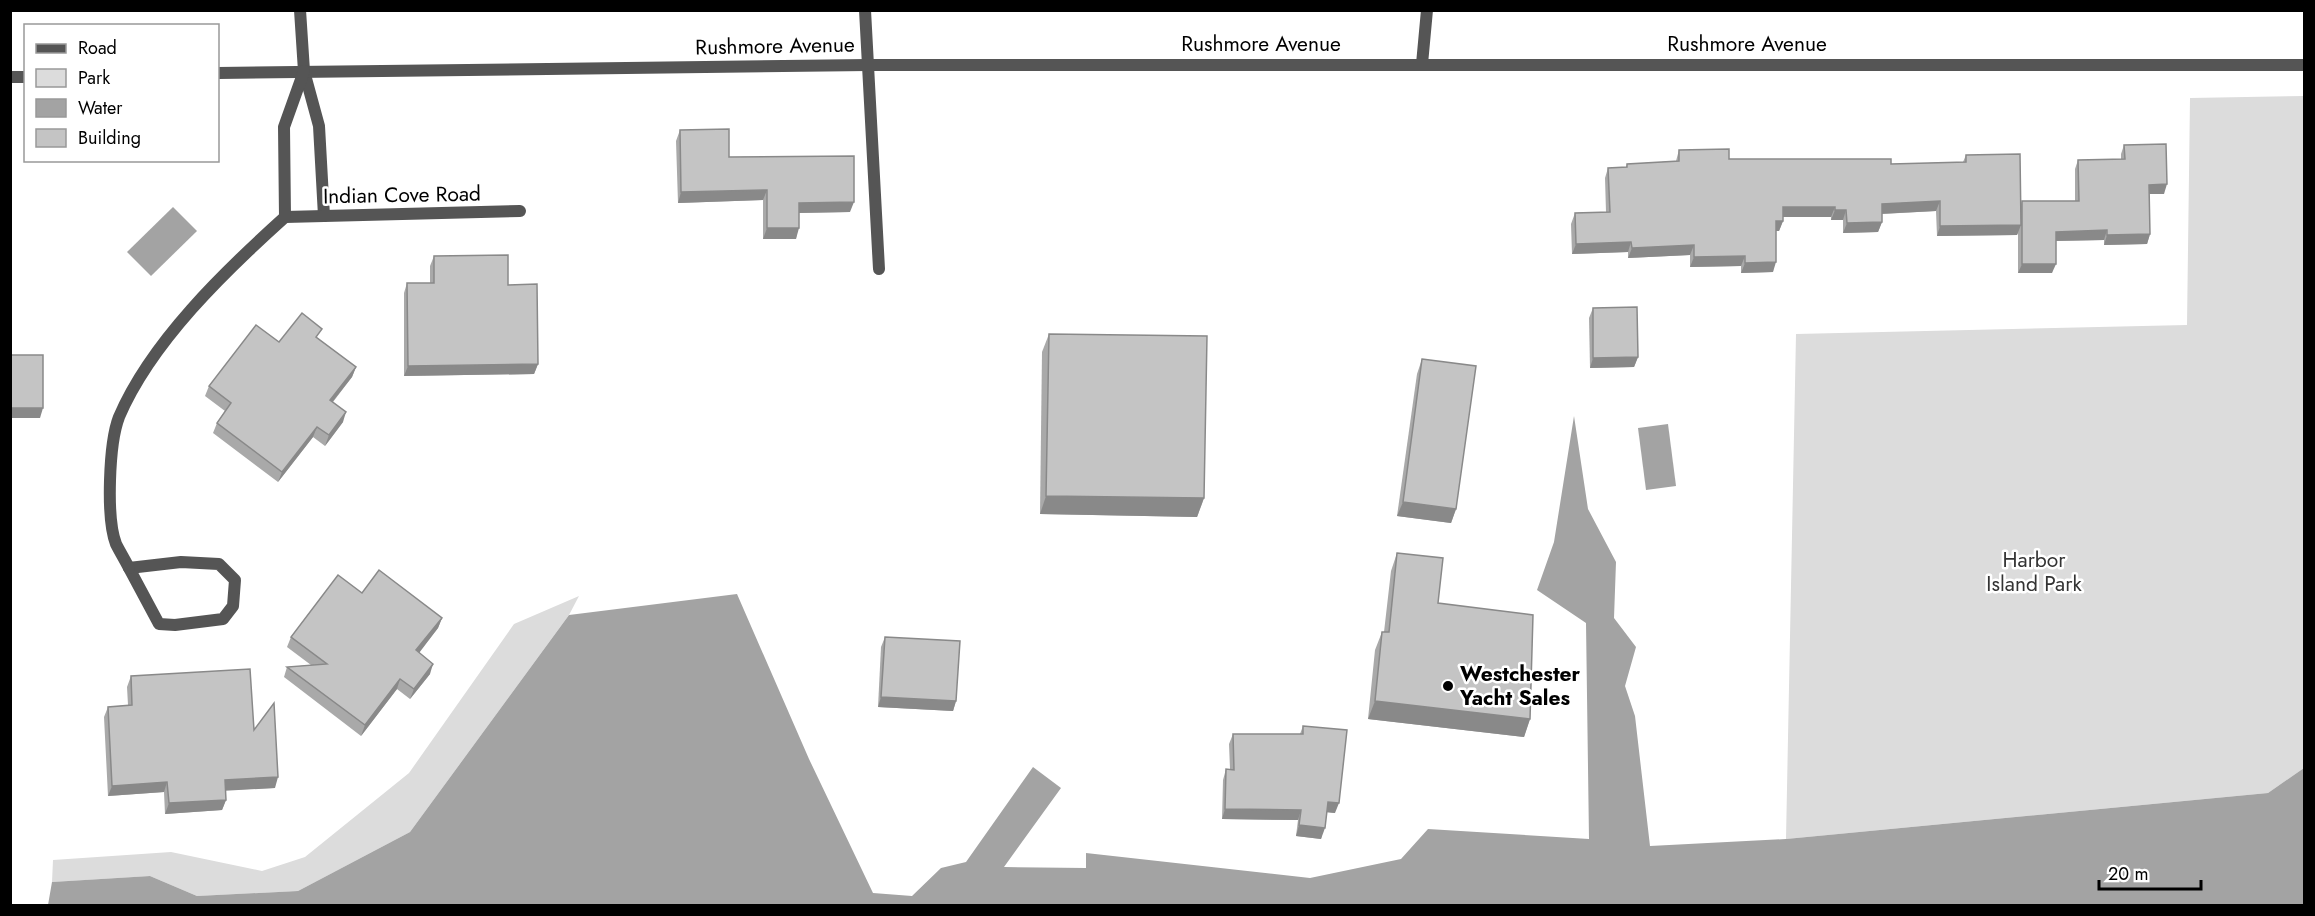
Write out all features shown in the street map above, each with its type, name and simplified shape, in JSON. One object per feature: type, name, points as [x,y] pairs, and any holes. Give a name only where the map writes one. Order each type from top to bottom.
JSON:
[{"type":"street","points":[[300,10],[304,71],[319,126],[324,216]]},
{"type":"street","points":[[865,10],[879,269]]},
{"type":"street","points":[[1422,64],[1427,10]]},
{"type":"street","name":"Rushmore Avenue","points":[[219,73],[868,65],[2304,65]]},
{"type":"street","points":[[129,568],[182,562],[219,564],[235,580],[233,606],[223,619],[175,625],[159,624],[129,568],[116,542],[108,482],[119,419],[153,356],[228,268],[285,217],[284,127],[304,71]]},
{"type":"street","name":"Indian Cove Road","points":[[285,217],[520,211]]},
{"type":"green space","name":"Harbor Island Park","points":[[2304,96],[2304,768],[2268,793],[1786,839],[1796,334],[2187,325],[2190,98]]},
{"type":"green space","points":[[579,596],[569,615],[410,832],[298,891],[197,896],[150,876],[52,882],[53,860],[171,852],[262,871],[305,857],[409,773],[514,624]]},
{"type":"water","points":[[173,207],[197,231],[151,276],[127,252]]},
{"type":"water","points":[[1574,416],[1588,509],[1616,562],[1614,618],[1636,647],[1625,686],[1635,716],[1650,846],[1786,839],[2268,793],[2304,768],[2304,905],[48,905],[52,882],[150,876],[197,896],[298,891],[410,832],[569,615],[737,594],[809,759],[873,893],[912,896],[941,868],[966,862],[1033,767],[1061,788],[1004,867],[1086,868],[1086,853],[1310,878],[1401,859],[1428,829],[1589,839],[1586,623],[1537,590],[1554,542]]},
{"type":"water","points":[[1668,424],[1676,486],[1646,490],[1638,428]]},
{"type":"building","points":[[729,129],[729,157],[854,156],[854,202],[799,203],[799,228],[767,228],[767,190],[681,192],[680,130]]},
{"type":"building","points":[[2166,144],[2167,184],[2149,185],[2150,234],[2107,235],[2107,230],[2056,232],[2056,264],[2022,264],[2022,201],[2079,201],[2078,160],[2125,159],[2124,145]]},
{"type":"building","points":[[1729,149],[1729,159],[1891,159],[1891,164],[1966,162],[1966,155],[2020,154],[2021,225],[1940,226],[1940,201],[1882,204],[1882,222],[1847,223],[1846,210],[1835,210],[1835,207],[1783,207],[1783,221],[1776,221],[1776,262],[1745,263],[1745,256],[1694,257],[1694,245],[1632,248],[1631,242],[1576,244],[1575,213],[1610,212],[1608,168],[1627,167],[1627,164],[1679,161],[1679,150]]},
{"type":"building","points":[[508,255],[508,285],[537,284],[538,364],[408,366],[407,283],[434,283],[434,256]]},
{"type":"building","points":[[1637,307],[1638,357],[1593,358],[1593,308]]},
{"type":"building","points":[[302,313],[322,329],[316,337],[356,367],[330,400],[346,412],[329,435],[317,427],[282,472],[217,423],[231,403],[209,386],[256,325],[279,342]]},
{"type":"building","points":[[1049,334],[1207,336],[1204,498],[1046,496]]},
{"type":"building","points":[[10,355],[43,355],[43,408],[10,408]]},
{"type":"building","points":[[1422,359],[1476,366],[1456,509],[1403,502]]},
{"type":"building","name":"Westchester Yacht Sales","points":[[1397,553],[1443,558],[1438,603],[1533,615],[1530,719],[1375,701],[1382,632],[1389,632]]},
{"type":"building","points":[[379,570],[442,618],[416,650],[433,664],[414,689],[400,679],[365,725],[287,667],[327,664],[291,637],[338,575],[362,593]]},
{"type":"building","points":[[885,637],[960,641],[956,701],[881,697]]},
{"type":"building","points":[[250,669],[254,730],[274,703],[278,777],[225,780],[226,800],[169,803],[167,782],[112,786],[108,707],[132,705],[131,676]]},
{"type":"building","points":[[1303,726],[1347,730],[1339,803],[1328,802],[1325,828],[1299,825],[1301,810],[1225,809],[1226,769],[1234,770],[1233,734],[1303,734]]},
{"type":"place","name":"Westchester Yacht Sales","points":[[1448,686]]}]
